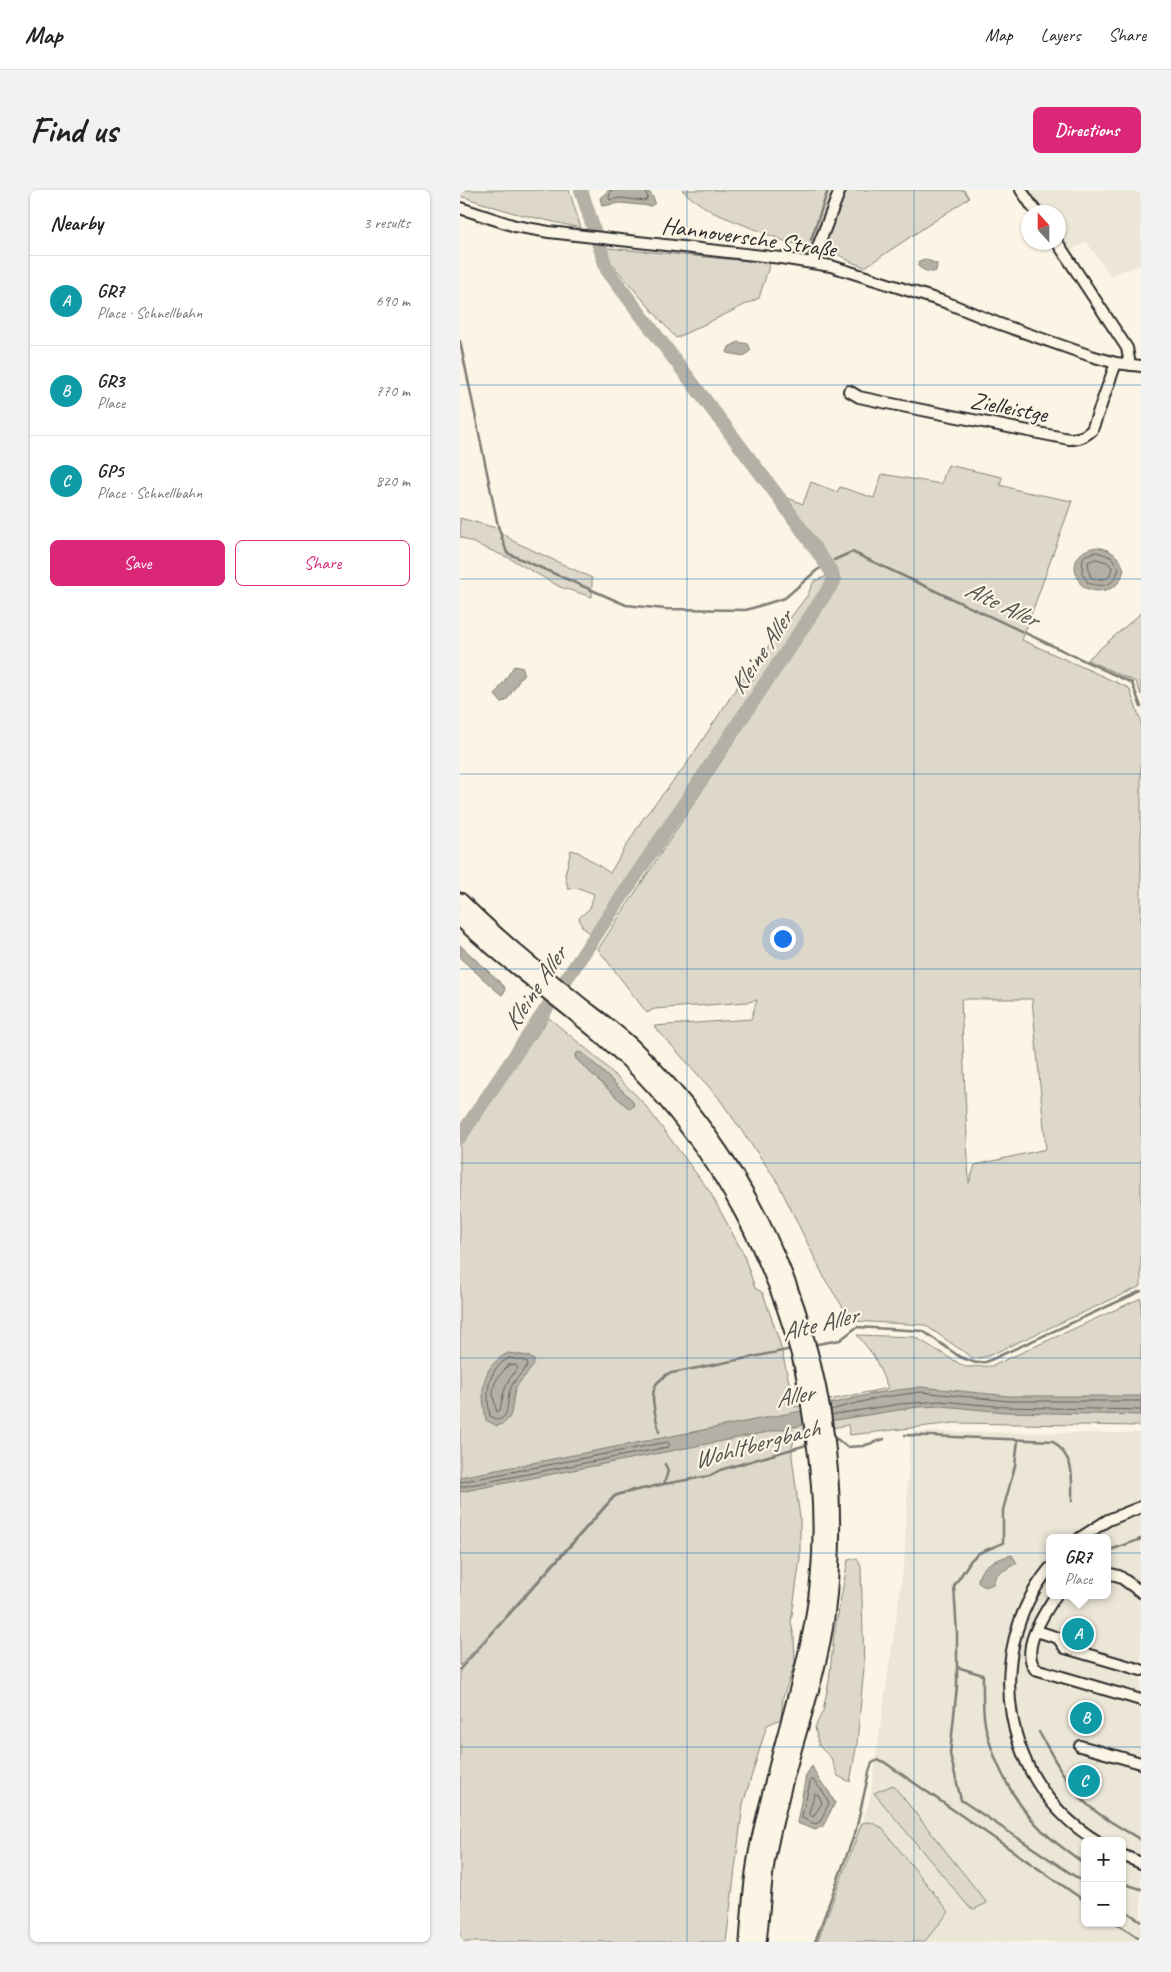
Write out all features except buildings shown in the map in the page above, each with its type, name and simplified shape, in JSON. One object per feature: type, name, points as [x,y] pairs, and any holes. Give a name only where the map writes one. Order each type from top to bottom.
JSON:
[{"type":"highway","points":[[460,901],[526,969]]},
{"type":"highway","points":[[460,918],[585,1016],[653,1085],[685,1123],[726,1181],[777,1272],[786,1312],[800,1358],[833,1510],[826,1620],[808,1700],[782,1794],[766,1868],[758,1942]]},
{"type":"highway","points":[[748,1942],[755,1866],[771,1790],[797,1697],[814,1620],[820,1546],[823,1457]]},
{"type":"street","points":[[812,262],[840,190]]},
{"type":"street","points":[[1021,190],[1031,205]]},
{"type":"street","name":"Hannoversche Straße","points":[[460,208],[526,228],[587,237],[812,262],[831,266],[945,302],[997,323],[1116,363],[1141,366]]},
{"type":"street","points":[[1062,250],[1128,348],[1130,365]]},
{"type":"street","name":"Zielleistge","points":[[848,391],[859,397],[887,403],[1068,439],[1078,439],[1086,436],[1092,430],[1116,363]]},
{"type":"street","points":[[1086,1534],[1108,1520],[1141,1507]]},
{"type":"street","points":[[1046,1573],[1026,1606],[1015,1636],[1009,1662],[1009,1693],[1012,1716],[1025,1759],[1049,1799],[1069,1820],[1092,1837]]},
{"type":"street","points":[[1111,1573],[1119,1576],[1141,1592]]},
{"type":"street","points":[[1054,1599],[1029,1650],[1035,1669],[1141,1700]]},
{"type":"street","points":[[1037,1631],[1058,1638],[1065,1648],[1141,1670]]},
{"type":"street","points":[[1080,1746],[1141,1763]]},
{"type":"street","points":[[1126,1857],[1141,1863]]},
{"type":"shaded area","points":[[460,190],[569,190],[581,228],[514,213],[460,196]]},
{"type":"shaded area","points":[[682,190],[964,190],[969,198],[865,267],[851,262],[834,252],[787,242],[714,213]]},
{"type":"shaded area","points":[[1026,190],[1141,190],[1141,265],[1110,275],[1086,241],[1069,252],[1066,248],[1066,205],[1036,205]]},
{"type":"shaded area","points":[[607,248],[770,263],[759,298],[676,338],[610,262]]},
{"type":"shaded area","points":[[948,465],[1002,477],[1000,485],[1072,501],[1022,640],[1129,688],[1141,721],[1141,1286],[988,1356],[974,1359],[925,1325],[852,1321],[826,1281],[777,1181],[718,1097],[654,1026],[751,1019],[757,1000],[654,1009],[647,1013],[598,949],[841,579],[828,567],[788,498],[803,504],[811,482],[837,492],[840,487],[874,498],[882,474],[941,484]],"holes":[[[961,999],[1032,999],[1046,1149],[975,1165],[969,1183]]]},
{"type":"shaded area","points":[[460,518],[496,528],[513,541],[592,578],[592,597],[560,587],[511,559],[460,537]]},
{"type":"shaded area","points":[[833,574],[593,935],[582,927],[579,918],[590,908],[594,894],[579,888],[568,889],[565,875],[571,850],[578,852],[610,873],[642,820],[686,765],[743,678],[753,680],[754,665],[807,596],[814,581]]},
{"type":"shaded area","points":[[1141,613],[1141,695],[1136,682],[1087,660]]},
{"type":"shaded area","points":[[549,1018],[595,1056],[642,1101],[710,1192],[743,1253],[755,1288],[763,1293],[779,1340],[795,1407],[888,1388],[874,1356],[857,1335],[915,1337],[965,1367],[992,1366],[1141,1298],[1141,1426],[954,1423],[850,1435],[848,1425],[796,1434],[792,1447],[792,1457],[800,1518],[800,1559],[791,1622],[794,1637],[795,1663],[783,1697],[781,1719],[767,1725],[743,1804],[726,1942],[460,1942],[460,1669],[614,1497],[634,1489],[614,1495],[460,1666],[460,1131],[526,1034],[533,1041]],"holes":[[[584,1054],[632,1100],[630,1109],[576,1059],[575,1055]]]},
{"type":"shaded area","points":[[910,1432],[1141,1433],[1141,1942],[819,1942],[870,1799],[904,1564]]},
{"type":"shaded area","points":[[857,1558],[861,1567],[864,1667],[857,1743],[850,1782],[838,1776],[831,1758],[819,1746],[815,1727],[823,1711],[829,1681],[834,1635],[848,1560]]},
{"type":"shaded area","points":[[893,1785],[987,1903],[974,1909],[969,1907],[874,1793]]},
{"type":"shaded area","points":[[870,1822],[881,1827],[949,1912],[924,1942],[817,1942],[862,1823]]},
{"type":"water","points":[[609,190],[648,190],[655,203],[651,206],[620,203],[602,206],[600,198]]},
{"type":"water","points":[[925,259],[937,264],[936,271],[927,271],[918,266],[919,261]]},
{"type":"water","points":[[738,342],[748,344],[751,350],[744,356],[727,353],[729,347]]},
{"type":"water","points":[[1098,547],[1114,554],[1120,560],[1124,569],[1120,580],[1114,586],[1110,589],[1099,591],[1084,587],[1080,583],[1075,570],[1075,564],[1080,555],[1091,548]]},
{"type":"water","points":[[514,666],[523,668],[524,673],[506,701],[501,702],[495,695]]},
{"type":"water","points":[[460,945],[504,986],[505,991],[502,995],[460,958]]},
{"type":"water","points":[[578,1052],[584,1054],[632,1100],[634,1105],[630,1109],[576,1059],[575,1055]]},
{"type":"water","points":[[508,1353],[528,1356],[534,1360],[534,1364],[517,1386],[508,1419],[497,1426],[486,1420],[483,1400],[484,1382],[492,1366]]},
{"type":"water","points":[[921,1387],[1009,1396],[1141,1396],[1141,1415],[1005,1412],[941,1406],[918,1407],[804,1425],[460,1492],[460,1477],[801,1411],[876,1393]]},
{"type":"water","points":[[1012,1555],[1017,1563],[996,1575],[993,1584],[986,1587],[978,1583],[981,1572],[985,1567]]},
{"type":"water","points":[[812,1766],[835,1803],[823,1826],[815,1830],[797,1823],[806,1775]]},
{"type":"waterway","name":"Kleine Aller","points":[[460,1137],[834,581],[831,571],[780,499],[607,270],[581,190]]},
{"type":"waterway","points":[[811,240],[828,190]]},
{"type":"waterway","points":[[786,252],[798,253],[804,250]]},
{"type":"waterway","points":[[460,341],[498,526],[507,553],[626,605],[665,609],[746,610],[785,598],[817,570],[827,565]]},
{"type":"waterway","name":"Alte Aller","points":[[834,560],[852,552],[1132,683],[1141,707]]},
{"type":"waterway","name":"Alte Aller","points":[[812,1345],[840,1340],[857,1327],[923,1331],[960,1357],[976,1363],[986,1362],[1141,1291]]},
{"type":"waterway","name":"Alte Aller","points":[[659,1432],[653,1394],[657,1383],[667,1374],[792,1349]]},
{"type":"waterway","name":"Wohltbergbach","points":[[905,1435],[1053,1441],[1069,1461],[1072,1475],[1072,1501]]},
{"type":"waterway","name":"Wohltbergbach","points":[[830,1441],[837,1439],[847,1447],[863,1446],[884,1439]]},
{"type":"waterway","points":[[1018,1440],[1015,1466],[1003,1510],[1003,1543],[979,1553],[971,1560],[954,1586],[957,1634],[957,1686],[950,1754],[961,1800],[1084,1882]]},
{"type":"waterway","name":"Wohltbergbach","points":[[664,1484],[709,1476],[720,1470],[810,1444]]},
{"type":"waterway","name":"Alte Aller","points":[[460,1669],[614,1497],[664,1484],[668,1471],[665,1464]]},
{"type":"waterway","name":"Wohltbergbach","points":[[1113,1549],[1141,1539]]},
{"type":"waterway","points":[[957,1667],[983,1675],[984,1716],[990,1744],[1003,1775],[1020,1805],[1042,1830],[1081,1861]]},
{"type":"waterway","points":[[1039,1732],[1067,1780],[1084,1802],[1108,1820],[1141,1840]]},
{"type":"waterway","points":[[815,1942],[856,1830],[872,1763],[878,1760],[884,1762],[1081,1898]]},
{"type":"waterway","points":[[1126,1884],[1141,1889]]},
{"type":"waterway","points":[[1126,1912],[1141,1921]]},
{"type":"waterway","points":[[1122,1927],[1141,1940]]},
{"type":"place","name":"GR7","points":[[1078,1634]]},
{"type":"place","name":"GR3","points":[[1086,1718]]},
{"type":"place","name":"GP5","points":[[1084,1781]]},
{"type":"water label","name":"Aller","points":[[794,1395]]}]
